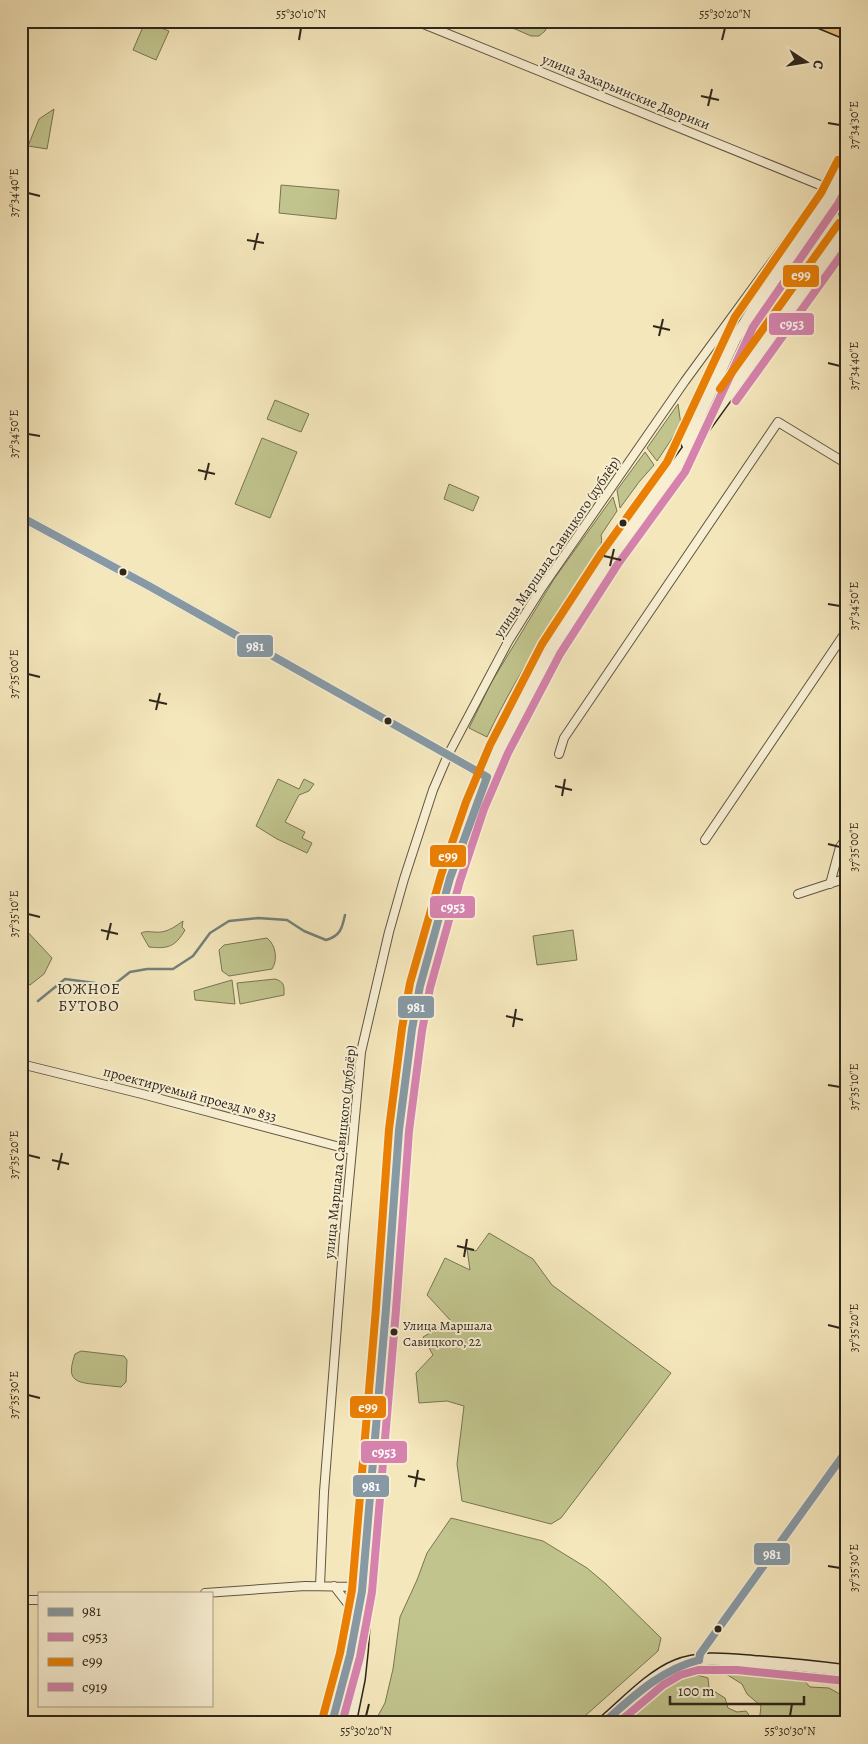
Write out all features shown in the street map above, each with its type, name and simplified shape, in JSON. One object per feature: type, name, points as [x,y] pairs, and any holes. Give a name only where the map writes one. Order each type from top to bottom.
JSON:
[{"type":"main road","points":[[822,23],[847,33]]},
{"type":"street","name":"улица Захарьинские Дворики","points":[[416,21],[847,196]]},
{"type":"street","points":[[676,467],[735,339],[754,308],[830,198],[847,164]]},
{"type":"street","name":"улица Захарьинские Дворики","points":[[827,187],[847,189]]},
{"type":"street","points":[[332,1723],[345,1678],[362,1589],[386,1309],[398,1130],[412,1029],[420,986],[450,878],[487,777],[516,715],[551,649],[610,558],[847,229],[843,211],[837,198],[827,187]]},
{"type":"street","name":"улица Маршала Савицкого (дублёр)","points":[[320,1586],[324,1492],[351,1150],[362,1052],[387,941],[404,879],[433,790],[448,755],[510,640],[541,588],[685,381],[827,187]]},
{"type":"street","points":[[559,754],[564,738],[778,422],[847,464]]},
{"type":"street","points":[[21,517],[149,586],[487,777]]},
{"type":"street","points":[[705,840],[847,630]]},
{"type":"street","points":[[830,884],[840,847],[847,838]]},
{"type":"street","points":[[798,894],[847,878]]},
{"type":"street","name":"проектируемый проезд № 833","points":[[21,1064],[351,1150]]},
{"type":"street","points":[[699,1660],[700,1654],[847,1450]]},
{"type":"street","points":[[212,1593],[320,1586],[362,1589]]},
{"type":"street","points":[[334,1586],[348,1604],[354,1630]]},
{"type":"street","points":[[350,1723],[362,1651],[364,1622],[362,1589]]},
{"type":"street","points":[[21,1600],[38,1600]]},
{"type":"street","points":[[604,1723],[666,1671],[687,1662],[713,1658],[847,1671]]},
{"type":"green space","points":[[479,21],[550,21],[545,31],[539,36],[531,36],[515,29]]},
{"type":"green space","points":[[145,22],[169,31],[156,60],[133,50]]},
{"type":"green space","points":[[54,109],[47,149],[28,146],[39,119]]},
{"type":"green space","points":[[281,185],[339,190],[336,219],[279,213]]},
{"type":"green space","points":[[275,400],[309,414],[301,432],[267,419]]},
{"type":"green space","points":[[678,404],[681,425],[657,461],[647,448]]},
{"type":"green space","points":[[262,438],[297,452],[270,518],[235,504]]},
{"type":"green space","points":[[645,452],[654,465],[620,508],[617,490]]},
{"type":"green space","points":[[449,484],[479,497],[473,511],[444,499]]},
{"type":"green space","points":[[613,497],[617,511],[601,535],[602,541],[598,552],[557,612],[514,684],[487,737],[469,728],[491,683],[554,579]]},
{"type":"green space","points":[[278,779],[299,789],[304,779],[314,784],[309,791],[299,795],[285,822],[305,832],[302,838],[312,843],[307,853],[277,839],[256,826]]},
{"type":"green space","points":[[183,921],[182,927],[185,930],[178,940],[170,946],[161,948],[149,947],[141,933],[164,931]]},
{"type":"green space","points":[[24,928],[52,958],[44,974],[30,985],[21,981],[21,935]]},
{"type":"green space","points":[[573,930],[577,960],[537,965],[533,936]]},
{"type":"green space","points":[[267,938],[275,953],[272,969],[229,976],[222,971],[219,950],[224,945]]},
{"type":"green space","points":[[275,979],[283,985],[284,995],[240,1004],[237,983]]},
{"type":"green space","points":[[232,980],[235,1004],[195,1000],[194,991]]},
{"type":"green space","points":[[489,1233],[533,1259],[552,1285],[671,1373],[561,1518],[551,1524],[462,1501],[457,1464],[464,1406],[447,1401],[419,1403],[416,1373],[433,1355],[423,1337],[451,1321],[427,1295],[445,1258],[470,1270],[467,1249],[476,1251]]},
{"type":"green space","points":[[81,1351],[124,1356],[127,1360],[126,1382],[121,1387],[85,1383],[75,1379],[72,1372],[73,1361],[75,1354]]},
{"type":"green space","points":[[451,1518],[543,1541],[587,1568],[661,1638],[658,1651],[577,1723],[374,1723],[385,1703],[393,1669],[400,1617],[427,1553]]},
{"type":"green space","points":[[728,1665],[798,1674],[810,1687],[829,1688],[847,1698],[847,1723],[616,1723],[633,1704],[673,1679],[690,1673],[708,1678],[709,1688],[725,1698],[728,1708],[737,1712],[746,1711],[751,1718],[760,1715],[761,1706],[747,1694],[742,1684],[726,1674]]},
{"type":"waterway","points":[[38,1001],[65,979],[95,983],[104,987],[116,983],[130,972],[147,969],[173,969],[193,956],[210,933],[229,921],[258,918],[287,920],[304,931],[326,940],[340,931],[345,915]]},
{"type":"transit line","name":"е99","points":[[322,1720],[340,1653],[352,1590],[389,1129],[402,1028],[410,983],[441,875],[466,802],[490,745],[542,644],[602,552],[667,462],[735,317],[821,193],[838,160]]},
{"type":"transit line","name":"с953","points":[[342,1723],[360,1657],[372,1592],[409,1131],[422,1031],[430,988],[460,881],[484,809],[508,753],[560,654],[618,564],[685,472],[753,327],[838,204],[847,187]]},
{"type":"transit line","name":"е99","points":[[720,389],[839,223]]},
{"type":"transit line","name":"с953","points":[[736,401],[847,247]]},
{"type":"transit line","name":"981","points":[[21,517],[149,586],[487,777]]},
{"type":"transit line","name":"981","points":[[332,1723],[350,1655],[362,1591],[399,1130],[412,1029],[420,986],[450,878],[487,777]]},
{"type":"transit line","name":"981","points":[[699,1660],[700,1654],[847,1450]]},
{"type":"transit line","name":"981","points":[[603,1723],[659,1677],[699,1660]]},
{"type":"transit line","name":"с919","points":[[618,1723],[663,1685],[680,1675],[698,1670],[737,1670],[846,1681]]},
{"type":"place","name":"Улица Маршала Савицкого, 22","points":[[394,1332]]},
{"type":"district","name":"ЮЖНОЕ БУТОВО","points":[[89,998]]}]
